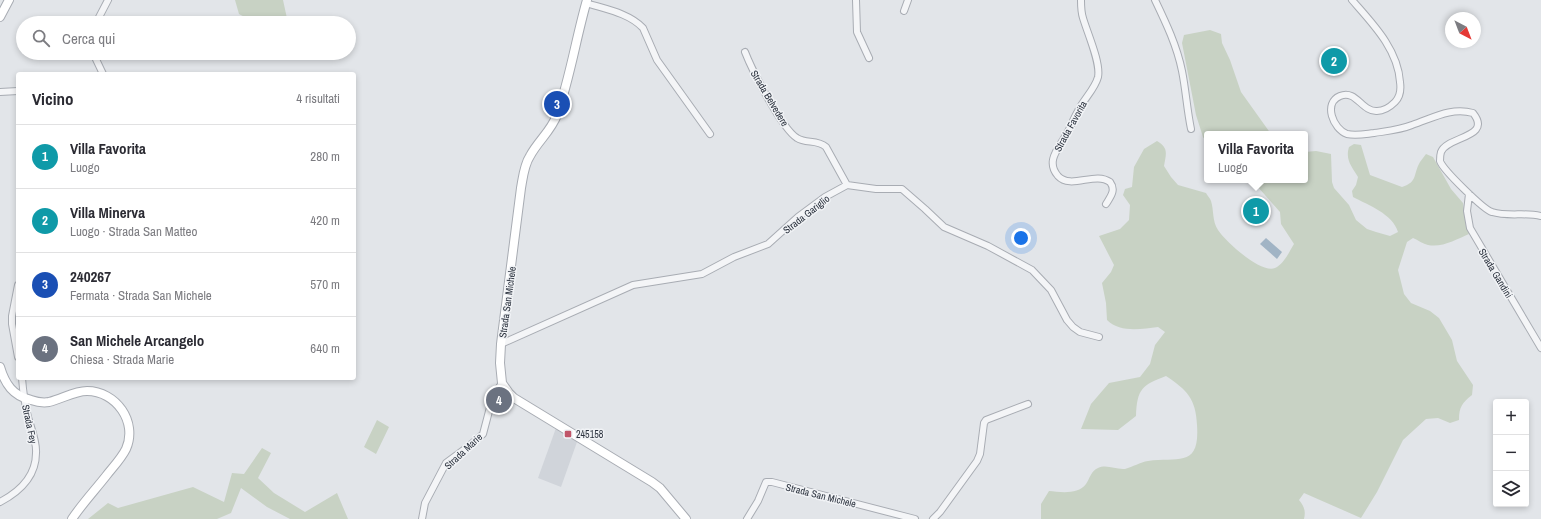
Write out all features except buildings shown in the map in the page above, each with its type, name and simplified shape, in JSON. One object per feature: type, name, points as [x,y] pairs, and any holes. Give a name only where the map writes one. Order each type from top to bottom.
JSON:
[{"type":"street","points":[[0,17],[9,0]]},
{"type":"street","points":[[100,16],[108,0]]},
{"type":"street","points":[[856,0],[857,32],[869,58]]},
{"type":"street","points":[[904,11],[908,0]]},
{"type":"street","name":"Strada Favorita","points":[[1081,0],[1083,19],[1095,56],[1098,76],[1077,111],[1065,138],[1056,150],[1052,163],[1054,170],[1066,181],[1101,178],[1110,182],[1113,192],[1106,204]]},
{"type":"street","points":[[1154,0],[1177,49],[1186,91],[1186,106],[1191,129]]},
{"type":"street","points":[[1352,0],[1372,22],[1393,55],[1400,75],[1400,94],[1398,99],[1392,105],[1379,111],[1368,109],[1352,96],[1342,95],[1337,97],[1333,103],[1331,115],[1335,125],[1343,132],[1348,134],[1361,135],[1412,126],[1453,111],[1466,111],[1473,113],[1478,121],[1476,130],[1443,149],[1440,157],[1443,166],[1469,194],[1483,207],[1492,212],[1512,215],[1534,214],[1541,216]]},
{"type":"street","name":"Strada San Michele","points":[[502,383],[500,363],[501,344],[520,194],[525,168],[530,156],[549,130],[556,117],[570,70],[586,2],[631,19],[643,28],[661,66],[710,134]]},
{"type":"street","name":"Strada Belvedere","points":[[745,52],[756,76],[788,129],[794,136],[800,139],[824,144],[847,186]]},
{"type":"street","points":[[96,60],[102,72]]},
{"type":"street","points":[[0,92],[16,91]]},
{"type":"street","points":[[847,186],[876,189],[902,189],[926,209],[944,227],[988,246],[1032,270],[1051,290],[1067,320],[1073,327],[1080,332],[1099,337]]},
{"type":"street","name":"Strada Gariglio","points":[[501,344],[633,285],[702,274],[734,257],[768,244],[825,197],[847,186]]},
{"type":"street","name":"Strada Gandini","points":[[1469,194],[1467,211],[1472,232],[1541,348]]},
{"type":"street","points":[[16,297],[12,320],[16,345]]},
{"type":"street","points":[[0,367],[8,386],[13,392],[25,399],[47,402],[77,392],[92,391],[102,393],[110,398],[125,414],[129,428],[126,447],[117,463],[72,519]]},
{"type":"street","name":"Strada Fey","points":[[0,502],[16,493],[34,470],[36,452],[27,415],[22,380]]},
{"type":"street","points":[[502,383],[514,398],[652,482],[660,488],[686,519]]},
{"type":"street","name":"Strada Marie","points":[[422,519],[425,503],[446,463],[483,434],[493,396],[502,383]]},
{"type":"street","points":[[933,519],[940,512],[977,461],[980,454],[984,423],[986,420],[1028,404]]},
{"type":"street","name":"Strada San Michele","points":[[747,519],[758,501],[766,482],[772,482],[915,519]]},
{"type":"shaded area","points":[[556,428],[577,442],[561,487],[538,478]]},
{"type":"green space","points":[[235,0],[283,0],[286,16],[243,16],[239,14]]},
{"type":"green space","points":[[1210,30],[1221,34],[1222,43],[1230,60],[1241,92],[1269,131],[1204,131],[1204,138],[1196,115],[1182,43],[1184,35]]},
{"type":"green space","points":[[1157,141],[1161,144],[1166,152],[1164,166],[1171,177],[1178,185],[1206,193],[1211,201],[1216,227],[1222,235],[1235,248],[1253,262],[1269,269],[1275,268],[1281,264],[1294,244],[1281,224],[1280,212],[1257,186],[1250,183],[1308,183],[1308,152],[1316,151],[1331,154],[1332,182],[1334,188],[1349,205],[1356,220],[1367,229],[1376,232],[1390,236],[1398,232],[1391,220],[1386,215],[1353,197],[1352,191],[1356,185],[1358,177],[1350,163],[1348,152],[1349,147],[1354,144],[1361,145],[1370,175],[1402,187],[1411,183],[1420,162],[1426,154],[1433,157],[1451,189],[1463,203],[1466,226],[1469,234],[1449,242],[1433,246],[1413,238],[1407,242],[1398,270],[1404,294],[1411,303],[1430,311],[1439,318],[1452,340],[1457,361],[1473,385],[1472,395],[1462,406],[1459,420],[1450,423],[1438,418],[1426,419],[1403,440],[1377,492],[1361,518],[1304,493],[1299,500],[1304,509],[1304,519],[1041,519],[1041,504],[1049,491],[1069,492],[1083,488],[1092,473],[1098,468],[1108,467],[1125,469],[1142,462],[1185,458],[1191,454],[1195,448],[1197,439],[1197,425],[1195,408],[1185,391],[1166,376],[1151,382],[1142,389],[1138,400],[1136,416],[1118,430],[1081,429],[1091,404],[1109,383],[1140,377],[1150,364],[1155,345],[1165,332],[1158,327],[1131,329],[1118,327],[1112,324],[1107,320],[1106,303],[1102,283],[1111,272],[1114,265],[1099,236],[1120,229],[1129,220],[1130,205],[1123,195],[1125,189],[1132,187],[1134,167],[1144,149]]},
{"type":"green space","points":[[377,420],[389,427],[376,454],[364,447]]},
{"type":"green space","points":[[262,448],[271,453],[258,478],[274,493],[305,512],[337,493],[348,519],[290,519],[267,507],[241,488],[231,513],[217,519],[88,519],[108,503],[118,508],[193,487],[224,502],[232,473],[244,474]]},
{"type":"water","points":[[1266,238],[1282,252],[1277,259],[1260,244]]},
{"type":"place","name":"Villa Minerva","points":[[1334,61]]},
{"type":"place","name":"240267","points":[[557,104]]},
{"type":"place","name":"Villa Favorita","points":[[1256,211]]},
{"type":"place","name":"San Michele Arcangelo","points":[[499,400]]},
{"type":"place","name":"245158","points":[[568,434]]}]
